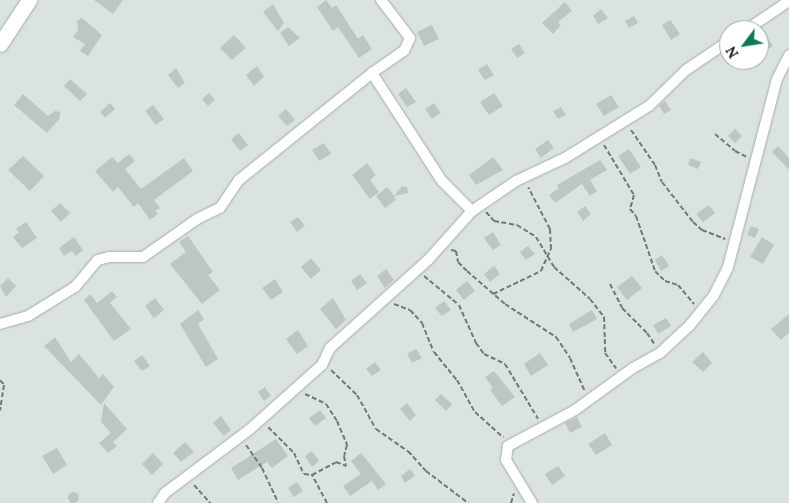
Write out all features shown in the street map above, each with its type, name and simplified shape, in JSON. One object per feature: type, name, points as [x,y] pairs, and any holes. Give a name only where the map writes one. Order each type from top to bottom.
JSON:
[{"type":"main road","points":[[0,44],[28,0]]},
{"type":"street","points":[[0,324],[28,316],[75,288],[98,260],[109,257],[143,257],[196,219],[220,208],[239,180],[372,73],[404,51],[410,38],[382,0]]},
{"type":"street","points":[[761,20],[789,1]]},
{"type":"street","points":[[158,503],[165,493],[260,421],[322,365],[330,348],[417,270],[472,211],[524,178],[598,138],[649,106],[686,70],[719,48]]},
{"type":"street","points":[[532,503],[506,460],[508,446],[591,399],[624,375],[660,353],[702,310],[728,267],[757,165],[777,79],[789,55]]},
{"type":"street","points":[[372,73],[442,181],[472,211]]},
{"type":"path","points":[[624,122],[655,165],[662,182],[693,222],[702,230],[734,242]]},
{"type":"path","points":[[715,134],[757,165]]},
{"type":"path","points":[[598,138],[634,195],[630,209],[636,216],[655,271],[665,281],[678,286],[702,310]]},
{"type":"path","points":[[493,294],[541,271],[551,248],[550,229],[524,178]]},
{"type":"path","points":[[482,205],[494,221],[517,226],[536,237],[557,270],[590,299],[604,317],[605,353],[624,375]]},
{"type":"path","points":[[439,246],[456,251],[458,262],[493,294],[556,337],[591,399]]},
{"type":"path","points":[[417,270],[459,305],[476,344],[488,357],[505,364],[544,427]]},
{"type":"path","points":[[610,284],[622,308],[648,333],[660,353]]},
{"type":"path","points":[[386,298],[399,308],[410,310],[422,323],[434,352],[457,380],[475,412],[500,432],[508,446]]},
{"type":"path","points":[[322,365],[337,372],[357,395],[376,429],[408,451],[426,471],[468,503]]},
{"type":"path","points":[[0,380],[4,385],[0,411]]},
{"type":"path","points":[[260,421],[294,452],[304,474],[312,475],[336,462],[346,466],[344,456],[347,445],[326,404],[313,400],[297,388]]},
{"type":"path","points":[[241,436],[262,468],[278,503]]},
{"type":"path","points":[[312,475],[327,503]]},
{"type":"path","points":[[187,477],[210,503]]},
{"type":"building","points":[[94,0],[123,0],[113,14]]},
{"type":"building","points":[[326,0],[332,8],[336,5],[358,39],[363,35],[372,49],[359,58],[338,27],[333,31],[317,7]]},
{"type":"building","points":[[565,2],[572,11],[558,22],[561,25],[553,34],[542,23]]},
{"type":"building","points":[[273,4],[284,23],[278,31],[263,12]]},
{"type":"building","points":[[601,9],[608,18],[598,24],[593,16]]},
{"type":"building","points":[[634,16],[638,23],[629,28],[625,21]]},
{"type":"building","points":[[82,18],[102,35],[88,56],[80,51],[85,44],[73,37],[78,30],[77,21]]},
{"type":"building","points":[[670,20],[680,34],[671,40],[662,25]]},
{"type":"building","points":[[432,25],[439,39],[424,46],[417,32]]},
{"type":"building","points":[[288,27],[300,38],[289,46],[280,33]]},
{"type":"building","points":[[234,35],[246,48],[232,60],[220,48]]},
{"type":"building","points":[[769,40],[773,46],[769,48]]},
{"type":"building","points":[[519,44],[525,53],[517,58],[511,49]]},
{"type":"building","points":[[487,64],[494,75],[485,80],[478,70]]},
{"type":"building","points":[[257,66],[264,77],[254,86],[246,75]]},
{"type":"building","points":[[176,68],[185,83],[178,88],[168,75]]},
{"type":"building","points":[[70,79],[87,94],[80,101],[64,86]]},
{"type":"building","points":[[406,88],[416,102],[407,107],[398,94]]},
{"type":"building","points":[[209,93],[215,100],[208,106],[202,99]]},
{"type":"building","points":[[494,93],[503,106],[489,115],[480,102]]},
{"type":"building","points":[[23,94],[48,116],[55,111],[60,112],[60,118],[47,133],[14,105]]},
{"type":"building","points":[[611,95],[619,107],[604,116],[596,104]]},
{"type":"building","points":[[665,101],[671,110],[664,114],[659,106]]},
{"type":"building","points":[[110,103],[115,109],[105,118],[100,112]]},
{"type":"building","points":[[434,103],[441,113],[432,119],[425,109]]},
{"type":"building","points":[[153,105],[164,119],[156,125],[145,111]]},
{"type":"building","points":[[561,107],[566,115],[558,119],[553,111]]},
{"type":"building","points":[[286,109],[295,120],[287,126],[278,116]]},
{"type":"building","points":[[735,129],[742,136],[735,143],[728,136]]},
{"type":"building","points":[[239,133],[248,145],[240,151],[231,139]]},
{"type":"building","points":[[548,140],[554,148],[541,158],[535,149]]},
{"type":"building","points":[[324,143],[331,154],[319,161],[312,150]]},
{"type":"building","points":[[778,146],[789,158],[789,170],[772,152]]},
{"type":"building","points":[[629,149],[641,167],[630,174],[618,156]]},
{"type":"building","points":[[129,154],[135,161],[125,169],[141,189],[184,158],[193,171],[154,200],[160,208],[155,211],[158,214],[150,220],[138,203],[134,207],[118,187],[113,192],[95,171],[112,157],[118,163]]},
{"type":"building","points":[[23,156],[44,176],[30,191],[8,170]]},
{"type":"building","points":[[493,157],[503,170],[476,185],[469,175]]},
{"type":"building","points":[[690,158],[701,162],[698,169],[688,165]]},
{"type":"building","points":[[600,160],[607,170],[590,180],[597,191],[590,196],[582,184],[555,203],[549,195],[559,188],[557,185]]},
{"type":"building","points":[[367,163],[376,175],[370,180],[379,192],[370,199],[352,175]]},
{"type":"building","points":[[402,186],[407,187],[408,193],[394,196]]},
{"type":"building","points":[[387,187],[396,200],[385,208],[376,196]]},
{"type":"building","points":[[60,203],[70,213],[61,222],[51,211]]},
{"type":"building","points":[[709,205],[715,213],[703,222],[696,214]]},
{"type":"building","points":[[585,206],[591,214],[583,221],[577,212]]},
{"type":"building","points":[[298,217],[305,226],[297,232],[290,222]]},
{"type":"building","points":[[26,222],[37,238],[22,248],[13,237],[19,232],[16,229]]},
{"type":"building","points":[[751,226],[759,229],[755,238],[747,235]]},
{"type":"building","points":[[493,232],[501,245],[493,250],[484,238]]},
{"type":"building","points":[[188,236],[213,272],[208,275],[220,290],[202,304],[170,264],[186,252],[179,242]]},
{"type":"building","points":[[74,237],[83,250],[76,256],[72,251],[64,256],[59,248]]},
{"type":"building","points":[[762,237],[774,245],[763,264],[750,257]]},
{"type":"building","points":[[528,246],[535,254],[526,260],[520,252]]},
{"type":"building","points":[[662,255],[669,266],[661,271],[655,260]]},
{"type":"building","points":[[311,258],[321,270],[311,279],[301,267]]},
{"type":"building","points":[[494,266],[500,274],[490,282],[484,274]]},
{"type":"building","points":[[386,269],[394,280],[385,288],[377,276]]},
{"type":"building","points":[[360,274],[367,283],[357,290],[351,281]]},
{"type":"building","points":[[632,276],[642,288],[627,300],[617,287]]},
{"type":"building","points":[[8,278],[16,286],[6,297],[0,286]]},
{"type":"building","points":[[275,279],[283,292],[271,300],[262,288]]},
{"type":"building","points":[[467,281],[475,291],[464,300],[456,290]]},
{"type":"building","points":[[112,291],[117,297],[110,303],[131,329],[114,341],[84,300],[90,294],[97,303]]},
{"type":"building","points":[[155,298],[164,310],[154,318],[145,306]]},
{"type":"building","points":[[333,298],[346,320],[336,329],[320,309]]},
{"type":"building","points":[[444,301],[451,310],[442,316],[435,308]]},
{"type":"building","points":[[198,310],[204,319],[198,324],[218,359],[206,367],[180,324]]},
{"type":"building","points":[[592,310],[597,319],[573,332],[569,324]]},
{"type":"building","points":[[789,314],[789,333],[781,340],[771,329]]},
{"type":"building","points":[[666,318],[671,326],[658,334],[653,325]]},
{"type":"building","points":[[298,330],[308,346],[297,354],[286,339]]},
{"type":"building","points":[[55,337],[71,362],[79,354],[99,378],[103,374],[114,387],[101,405],[44,346]]},
{"type":"building","points":[[416,349],[422,358],[412,363],[407,354]]},
{"type":"building","points":[[703,352],[712,363],[703,372],[692,362]]},
{"type":"building","points":[[540,353],[548,365],[531,376],[524,364]]},
{"type":"building","points":[[142,355],[150,366],[142,371],[134,361]]},
{"type":"building","points":[[375,362],[381,370],[372,376],[366,369]]},
{"type":"building","points":[[494,371],[515,397],[502,406],[490,390],[493,388],[485,377]]},
{"type":"building","points":[[265,387],[271,396],[264,401],[258,392]]},
{"type":"building","points":[[441,394],[452,404],[446,411],[435,400]]},
{"type":"building","points":[[104,403],[127,429],[113,442],[117,446],[108,453],[99,443],[111,433],[101,422]]},
{"type":"building","points":[[407,403],[416,415],[410,421],[400,409]]},
{"type":"building","points":[[320,410],[326,418],[315,426],[309,418]]},
{"type":"building","points":[[221,416],[231,430],[224,436],[213,423]]},
{"type":"building","points":[[577,417],[582,427],[570,433],[565,423]]},
{"type":"building","points":[[605,433],[612,445],[596,455],[588,444]]},
{"type":"building","points":[[276,439],[288,456],[272,468],[267,462],[238,480],[231,468]]},
{"type":"building","points":[[185,442],[194,452],[181,462],[173,453]]},
{"type":"building","points":[[57,448],[67,465],[53,474],[42,456]]},
{"type":"building","points":[[312,451],[319,461],[312,467],[305,456]]},
{"type":"building","points":[[153,453],[163,464],[152,475],[142,464]]},
{"type":"building","points":[[361,453],[386,484],[378,490],[372,481],[350,496],[343,486],[361,474],[351,461]]},
{"type":"building","points":[[558,466],[565,476],[552,485],[545,474]]},
{"type":"building","points":[[410,469],[415,476],[405,483],[401,476]]},
{"type":"building","points":[[297,482],[303,491],[294,497],[288,488]]},
{"type":"building","points":[[73,491],[79,497],[73,503],[67,497]]}]
